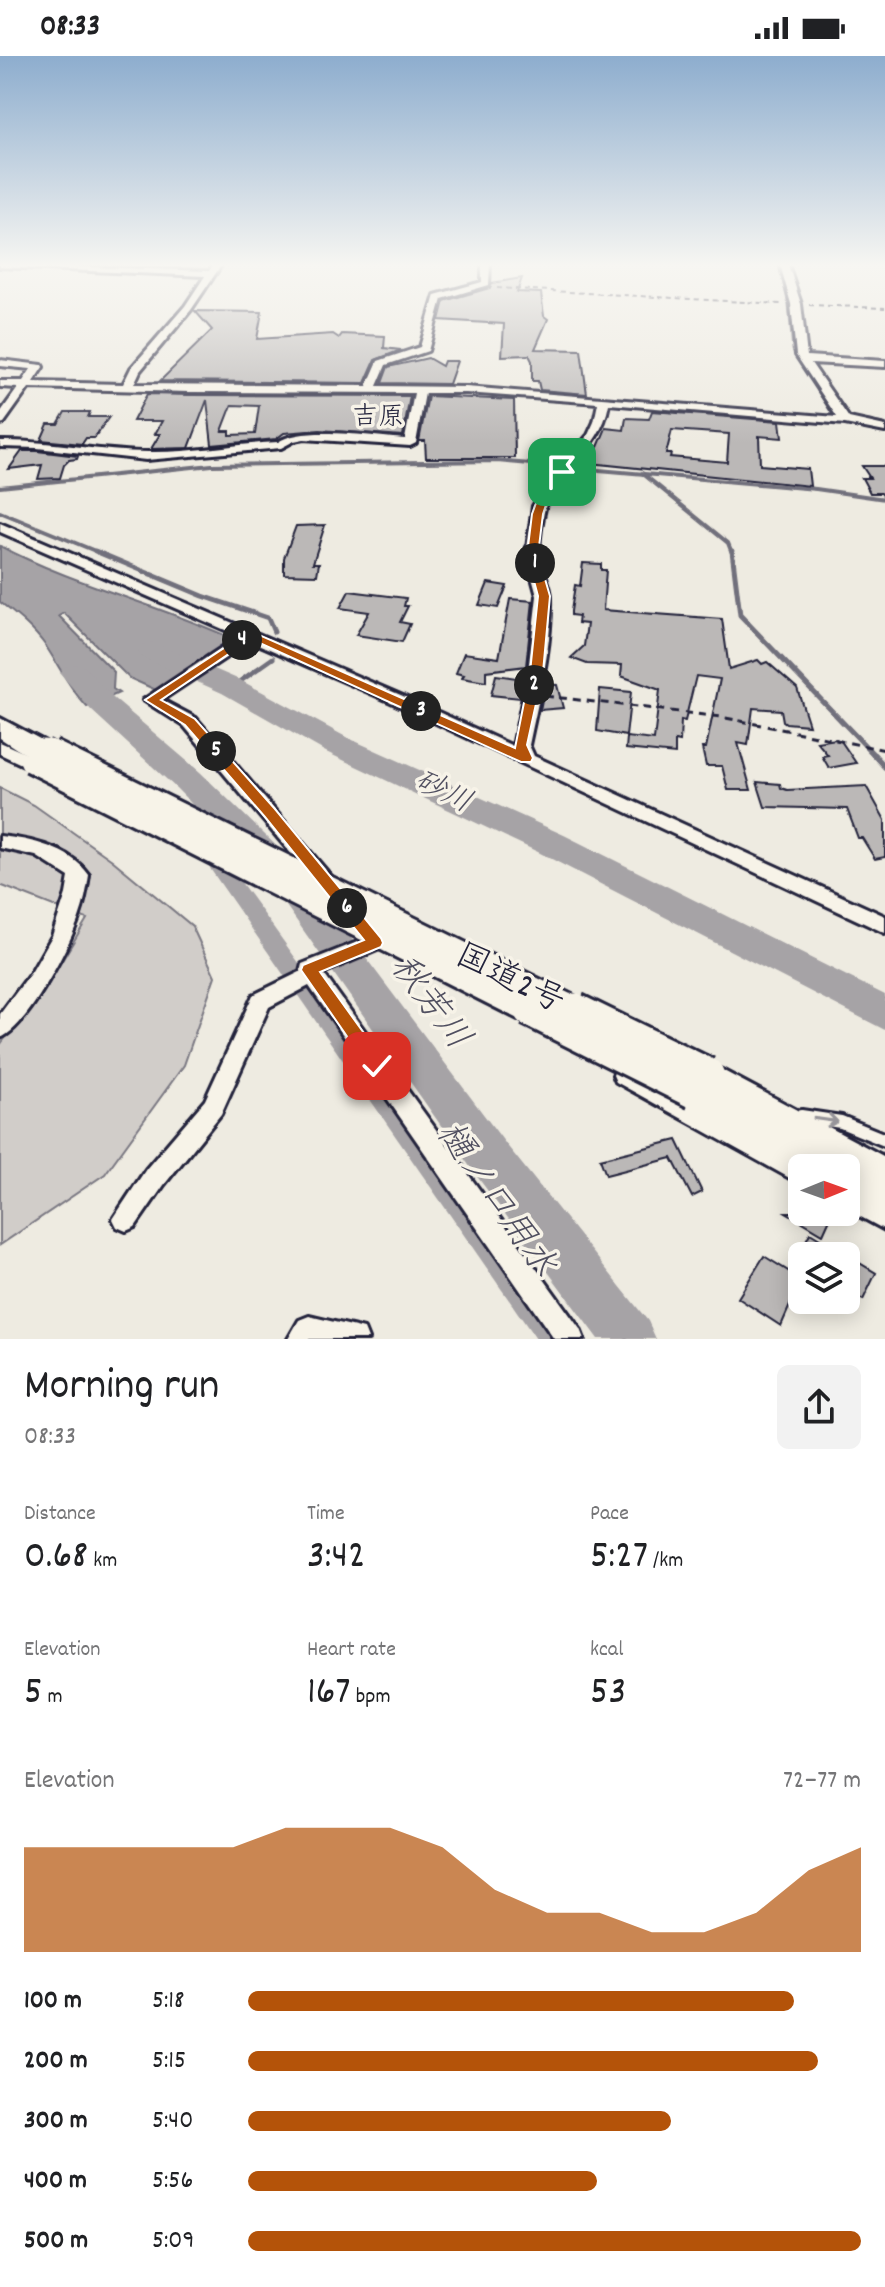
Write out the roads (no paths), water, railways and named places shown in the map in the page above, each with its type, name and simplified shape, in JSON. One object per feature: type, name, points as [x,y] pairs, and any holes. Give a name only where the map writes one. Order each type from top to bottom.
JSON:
[{"type":"highway","name":"国道2号","points":[[0,726],[36,757],[699,1087],[764,1110],[885,1178]]},
{"type":"street","points":[[127,387],[135,370],[174,324]]},
{"type":"street","points":[[371,389],[382,363],[424,349],[431,324]]},
{"type":"street","points":[[794,324],[803,359],[845,421]]},
{"type":"street","points":[[803,359],[885,364]]},
{"type":"street","points":[[0,363],[38,367],[0,421]]},
{"type":"street","points":[[0,384],[420,389],[845,421],[885,429]]},
{"type":"street","points":[[0,444],[57,446],[95,454],[164,456],[281,445],[296,436],[410,443],[420,389]]},
{"type":"street","points":[[526,758],[521,745],[532,695],[544,596],[533,555],[537,514],[544,495],[593,436],[600,422],[604,401]]},
{"type":"street","points":[[0,527],[526,758],[885,925]]},
{"type":"street","points":[[250,635],[151,700],[190,722],[270,813],[373,943],[788,1165]]},
{"type":"street","points":[[0,747],[36,757]]},
{"type":"street","points":[[0,842],[20,844],[62,859],[79,875],[77,896],[66,924],[28,994],[0,1029]]},
{"type":"street","points":[[126,1219],[155,1177],[213,1107],[261,1001],[373,943]]},
{"type":"street","points":[[306,977],[570,1339]]},
{"type":"street","points":[[699,1087],[807,1154]]},
{"type":"street","points":[[860,1185],[885,1199]]},
{"type":"street","points":[[860,1204],[885,1218]]},
{"type":"street","points":[[302,1339],[309,1330],[354,1339]]},
{"type":"lane","points":[[764,1110],[841,1122],[885,1140]]},
{"type":"waterway","points":[[791,324],[793,350],[820,392]]},
{"type":"waterway","points":[[818,390],[835,417]]},
{"type":"waterway","points":[[866,421],[885,425]]},
{"type":"waterway","points":[[0,487],[212,465],[497,461],[643,474]]},
{"type":"waterway","points":[[643,474],[816,489],[885,499]]},
{"type":"waterway","points":[[643,474],[728,543],[732,553]]},
{"type":"waterway","points":[[0,512],[100,553]]},
{"type":"waterway","points":[[95,551],[203,596],[268,618],[274,632]]},
{"type":"waterway","points":[[732,551],[740,615],[876,757]]},
{"type":"waterway","name":"砂川","points":[[152,651],[232,687],[335,744],[552,844],[885,1014]]},
{"type":"waterway","points":[[232,687],[273,658]]},
{"type":"waterway","name":"秋芳川","points":[[75,673],[102,704],[188,780],[283,874],[489,1157],[630,1339]]},
{"type":"waterway","points":[[874,755],[885,767]]},
{"type":"waterway","name":"樋ノ口用水","points":[[218,865],[552,1339]]},
{"type":"district","name":"吉原","points":[[378,418]]}]
